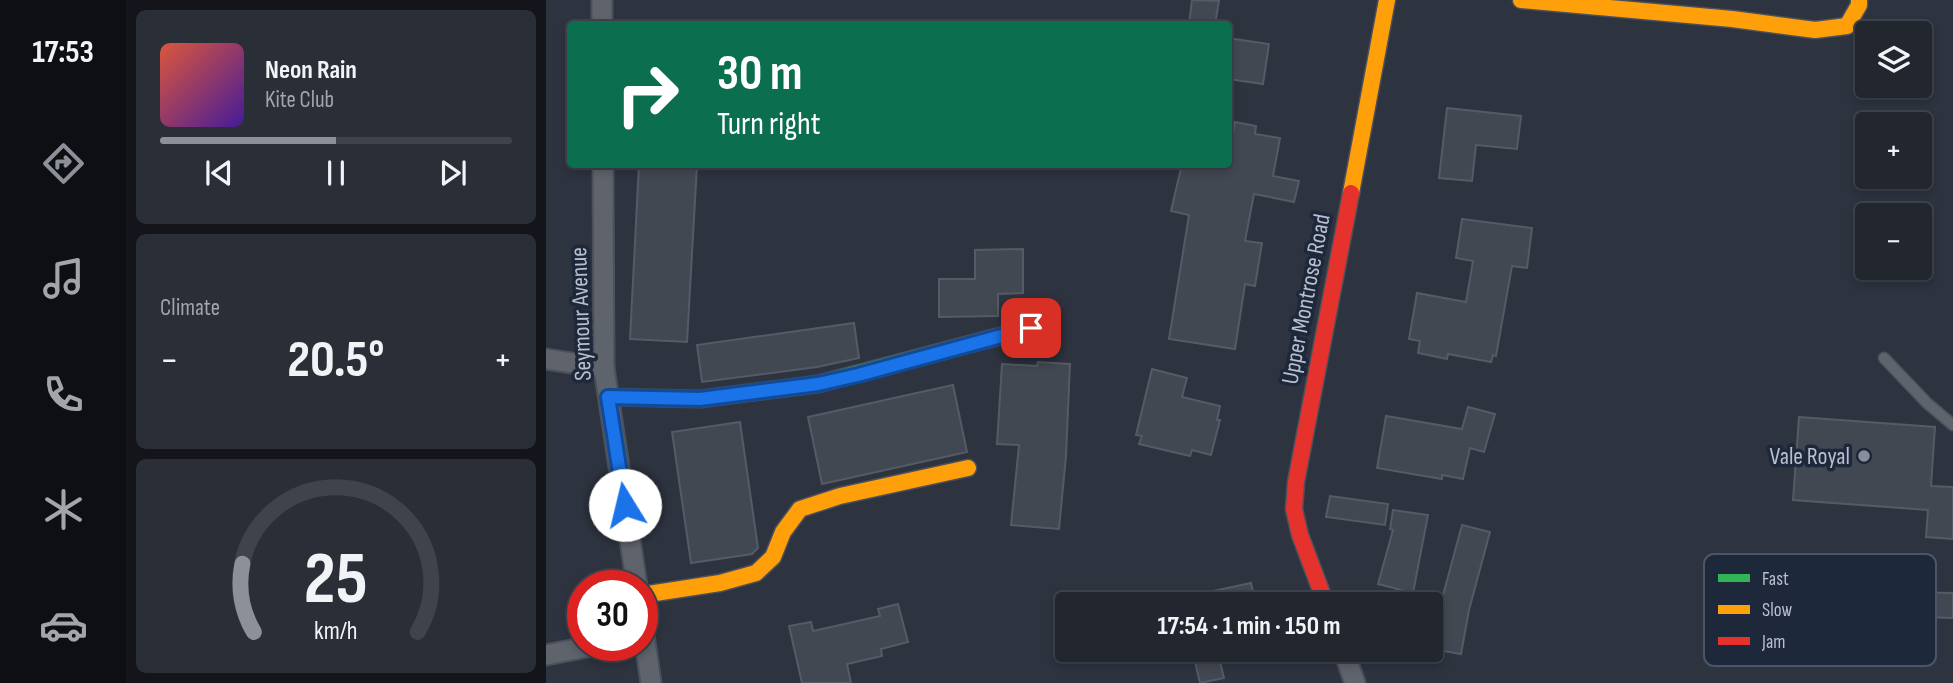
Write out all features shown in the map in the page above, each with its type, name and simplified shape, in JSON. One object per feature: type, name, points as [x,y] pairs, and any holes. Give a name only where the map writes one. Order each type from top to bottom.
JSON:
[{"type":"street","points":[[602,0],[602,21]]},
{"type":"street","name":"Upper Montrose Road","points":[[1321,592],[1300,535],[1294,509],[1296,482],[1387,0]]},
{"type":"street","points":[[1521,0],[1732,19],[1815,30],[1847,26],[1859,0]]},
{"type":"street","name":"Seymour Avenue","points":[[603,168],[604,368],[635,570]]},
{"type":"street","points":[[608,397],[700,399],[818,384],[872,372],[1031,328]]},
{"type":"street","points":[[546,359],[604,368]]},
{"type":"street","points":[[658,593],[720,583],[757,573],[773,557],[783,532],[800,509],[840,496],[968,468]]},
{"type":"street","points":[[546,654],[567,650]]},
{"type":"street","points":[[648,661],[651,683]]},
{"type":"street","points":[[1348,662],[1355,683]]},
{"type":"lane","points":[[1884,358],[1927,403],[1953,425]]},
{"type":"building","points":[[1192,0],[1219,1],[1216,21],[1189,21]]},
{"type":"building","points":[[1232,39],[1269,44],[1263,84],[1232,80]]},
{"type":"building","points":[[1447,108],[1521,116],[1517,149],[1476,145],[1472,181],[1439,178]]},
{"type":"building","points":[[1235,122],[1256,126],[1255,134],[1280,138],[1273,176],[1299,181],[1294,202],[1254,194],[1245,241],[1262,243],[1255,286],[1245,284],[1235,349],[1169,339],[1189,215],[1171,211],[1181,168],[1232,168]]},
{"type":"building","points":[[639,168],[697,168],[687,342],[630,339]]},
{"type":"building","points":[[1462,219],[1532,228],[1527,268],[1512,266],[1496,356],[1493,355],[1491,362],[1448,354],[1447,359],[1418,353],[1420,341],[1409,339],[1417,293],[1466,302],[1473,261],[1456,258]]},
{"type":"building","points":[[1023,249],[1023,293],[998,294],[998,316],[939,317],[939,279],[975,279],[975,250]]},
{"type":"building","points":[[854,323],[859,358],[817,367],[702,382],[697,345]]},
{"type":"building","points":[[1038,362],[1070,364],[1066,456],[1059,529],[1011,525],[1019,445],[997,444],[1002,364],[1037,366]]},
{"type":"building","points":[[1152,369],[1187,378],[1182,397],[1220,406],[1217,420],[1220,420],[1211,455],[1192,450],[1190,456],[1139,444],[1142,436],[1136,435]]},
{"type":"building","points":[[953,385],[967,452],[822,484],[808,417]]},
{"type":"building","points":[[1468,407],[1495,414],[1484,452],[1470,448],[1463,479],[1442,475],[1442,479],[1377,468],[1386,416],[1462,429]]},
{"type":"building","name":"Vale Royal","points":[[1799,417],[1935,427],[1931,486],[1953,487],[1953,539],[1926,537],[1928,510],[1793,500]]},
{"type":"building","points":[[740,422],[758,548],[752,554],[691,563],[672,432]]},
{"type":"building","points":[[1330,496],[1388,504],[1385,525],[1326,517]]},
{"type":"building","points":[[1393,510],[1428,515],[1413,592],[1378,584],[1393,530],[1390,529]]},
{"type":"building","points":[[1462,525],[1490,532],[1469,610],[1461,654],[1443,651],[1443,595]]},
{"type":"building","points":[[1251,583],[1253,592],[1208,592]]},
{"type":"building","points":[[1936,593],[1953,593],[1953,618],[1936,617]]},
{"type":"building","points":[[898,604],[908,642],[881,649],[882,656],[847,664],[851,683],[802,683],[789,626],[811,622],[813,631],[880,616],[878,609]]},
{"type":"building","points":[[1195,662],[1220,662],[1224,678],[1200,683]]},
{"type":"traffic: fast","points":[[608,397],[700,399],[818,384],[1031,328]]},
{"type":"traffic: slow","points":[[1351,193],[1387,0]]},
{"type":"traffic: slow","points":[[1521,0],[1732,19],[1815,30],[1847,26],[1859,0]]},
{"type":"traffic: slow","points":[[658,593],[720,583],[756,573],[773,557],[783,532],[800,509],[840,496],[968,468]]},
{"type":"traffic: jam","points":[[1321,592],[1300,535],[1294,509],[1296,482],[1351,193]]},
{"type":"place","name":"Vale Royal","points":[[1864,456]]},
{"type":"route","points":[[625,505],[608,397],[700,399],[818,384],[1031,328]]}]
